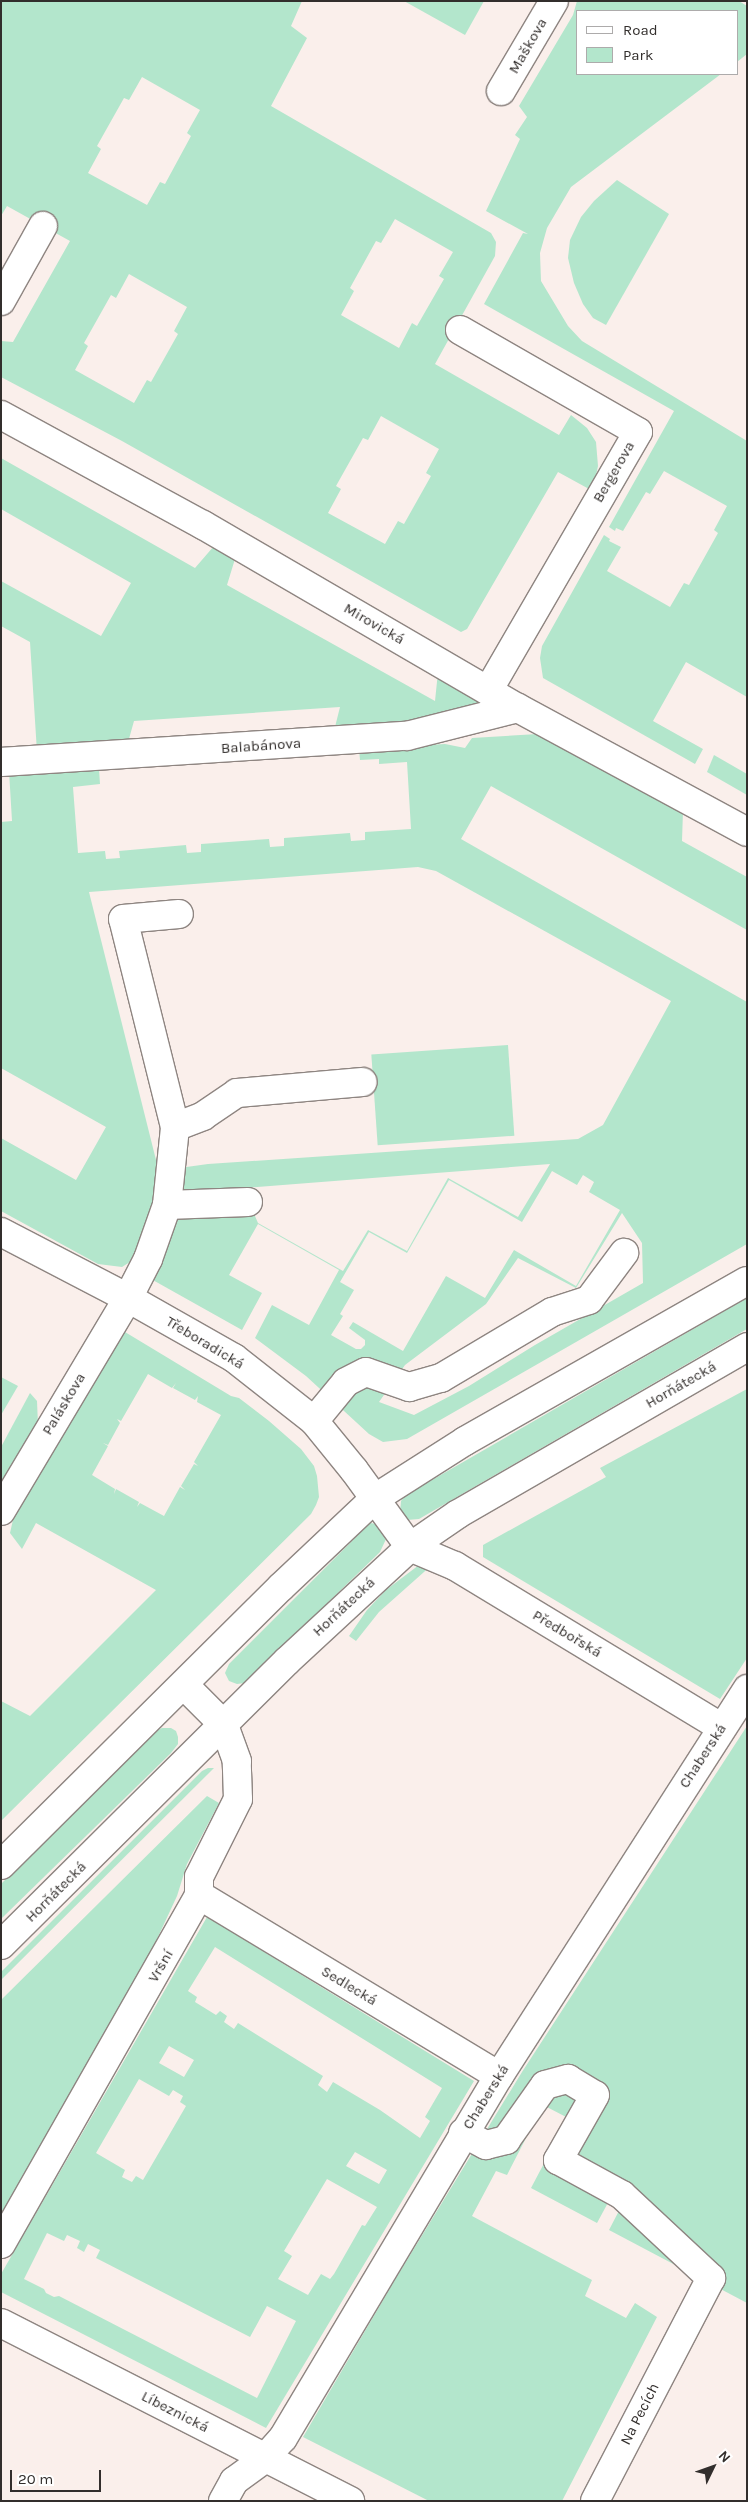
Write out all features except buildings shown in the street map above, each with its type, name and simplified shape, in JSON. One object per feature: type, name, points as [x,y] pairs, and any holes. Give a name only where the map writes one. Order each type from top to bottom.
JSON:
[{"type":"street","name":"Maškova","points":[[501,91],[554,1]]},
{"type":"street","points":[[1,301],[42,226]]},
{"type":"street","name":"Bergerova","points":[[460,330],[638,432],[488,691]]},
{"type":"street","name":"Mirovická","points":[[1,415],[203,525],[518,708],[747,832]]},
{"type":"street","name":"Balabánova","points":[[1,762],[407,736],[518,708]]},
{"type":"street","name":"Paláskova","points":[[1,1511],[128,1298],[148,1259],[167,1205],[175,1127],[123,919],[179,914]]},
{"type":"street","points":[[175,1127],[203,1116],[236,1093],[363,1082]]},
{"type":"street","points":[[167,1205],[248,1202]]},
{"type":"street","name":"Třeboradická","points":[[1,1232],[128,1298],[234,1358],[314,1421],[410,1547]]},
{"type":"street","points":[[314,1421],[346,1382],[366,1372],[409,1387],[441,1378],[552,1312],[589,1300],[624,1252]]},
{"type":"street","points":[[1,1865],[281,1587],[374,1499],[465,1441],[747,1281]]},
{"type":"street","name":"Horňátecká","points":[[1,1945],[334,1616],[410,1547],[458,1514],[747,1346]]},
{"type":"street","name":"Předbořská","points":[[410,1547],[455,1566],[722,1727]]},
{"type":"street","name":"Vršní","points":[[1,2244],[200,1896],[199,1876],[238,1799],[237,1761],[224,1725],[184,1685]]},
{"type":"street","name":"Chaberská","points":[[223,2501],[234,2481],[264,2459],[283,2438],[498,2076],[747,1689]]},
{"type":"street","name":"Sedlecká","points":[[200,1896],[498,2076]]},
{"type":"street","name":"Na Pecích","points":[[463,2134],[486,2145],[506,2140],[545,2085],[568,2079],[595,2095],[558,2160],[622,2196],[711,2278],[595,2501]]},
{"type":"street","name":"Líbeznická","points":[[1,2323],[264,2459],[350,2501]]},
{"type":"green space","points":[[1,1],[302,1],[291,26],[307,38],[271,106],[491,233],[496,242],[495,256],[435,364],[559,435],[571,415],[587,428],[596,442],[598,466],[595,480],[589,489],[558,472],[467,629],[461,632],[122,441],[1,377],[1,341],[13,342],[70,241],[7,206],[1,216]],"holes":[[[142,77],[200,110],[187,133],[191,136],[165,184],[160,182],[147,205],[88,173],[101,149],[97,146],[124,98],[129,100]],[[395,219],[453,252],[439,276],[444,279],[417,326],[412,323],[399,348],[341,315],[354,291],[350,288],[376,241],[381,243]],[[129,274],[187,307],[174,331],[178,334],[151,382],[147,380],[134,403],[75,370],[88,346],[84,343],[111,295],[116,298]],[[381,416],[439,449],[426,473],[431,476],[404,524],[398,521],[385,544],[328,513],[341,489],[336,486],[363,438],[368,440]]]},
{"type":"green space","points":[[404,1],[484,1],[465,35]]},
{"type":"green space","points":[[577,1],[739,1],[747,6],[747,54],[738,61],[738,10],[576,10],[576,75],[720,75],[571,187],[547,228],[540,253],[541,281],[568,326],[582,341],[747,441],[747,697],[686,662],[653,721],[703,749],[695,764],[543,678],[540,658],[542,646],[604,535],[610,539],[609,541],[621,547],[607,571],[670,607],[684,583],[689,585],[718,533],[714,530],[727,506],[664,471],[650,494],[646,492],[623,531],[616,528],[615,531],[609,527],[674,411],[484,304],[523,233],[528,234],[486,211],[520,139],[515,135],[527,117],[519,106],[573,15]]},
{"type":"green space","points":[[617,180],[669,214],[606,325],[593,318],[583,304],[574,283],[568,258],[570,240],[581,217],[594,201]]},
{"type":"green space","points":[[1,458],[195,568],[214,546],[235,559],[227,585],[435,701],[438,672],[487,700],[488,714],[334,731],[340,707],[134,721],[127,746],[37,752],[30,642],[1,626],[1,581],[101,636],[131,583],[1,509]]},
{"type":"green space","points":[[538,734],[683,811],[682,841],[747,877],[747,930],[491,786],[461,839],[747,1002],[747,1244],[407,1439],[383,1442],[369,1434],[306,1376],[255,1338],[272,1305],[309,1325],[339,1270],[258,1224],[229,1275],[262,1293],[242,1330],[151,1279],[163,1244],[174,1231],[175,1202],[164,1179],[133,1260],[122,1267],[98,1264],[1,1211],[1,1138],[76,1180],[106,1127],[1,1068],[1,822],[12,821],[9,771],[99,769],[100,784],[73,787],[78,853],[105,851],[106,859],[120,858],[119,851],[186,845],[187,853],[201,852],[201,844],[269,839],[270,847],[284,846],[284,838],[350,833],[351,841],[365,840],[365,832],[411,829],[407,762],[379,764],[379,759],[360,760],[359,749],[445,744],[465,748],[472,738]],"holes":[[[418,867],[436,871],[671,1001],[603,1125],[578,1139],[208,1164],[165,1170],[156,1160],[89,892]],[[550,1164],[518,1217],[448,1178],[407,1251],[368,1230],[343,1271],[258,1223],[243,1188]],[[552,1171],[577,1185],[583,1175],[594,1182],[589,1192],[620,1210],[576,1286],[514,1250],[485,1298],[446,1276],[403,1351],[353,1322],[349,1328],[365,1340],[365,1345],[361,1349],[356,1349],[331,1335],[343,1316],[340,1314],[354,1290],[340,1282],[369,1232],[407,1253],[449,1180],[522,1222]],[[622,1213],[642,1243],[643,1283],[535,1345],[469,1386],[414,1415],[379,1402],[405,1365],[486,1304],[518,1258],[576,1288]]]},
{"type":"green space","points":[[714,755],[747,774],[747,795],[707,772]]},
{"type":"green space","points":[[508,1045],[514,1136],[378,1145],[371,1055]]},
{"type":"green space","points":[[747,1298],[747,1329],[419,1519],[407,1520],[400,1513],[401,1501],[406,1495]]},
{"type":"green space","points":[[120,1329],[231,1396],[239,1398],[269,1421],[301,1449],[314,1466],[319,1497],[311,1514],[1,1821],[1,1701],[30,1716],[156,1590],[36,1523],[22,1549],[10,1533],[15,1511]],"holes":[[[148,1374],[172,1388],[176,1383],[173,1388],[195,1400],[198,1396],[197,1402],[221,1415],[194,1462],[198,1466],[194,1464],[181,1486],[185,1490],[180,1487],[164,1516],[140,1503],[137,1507],[139,1502],[116,1489],[114,1494],[115,1489],[92,1475],[108,1446],[103,1443],[108,1445],[120,1423],[117,1419],[121,1421]]]},
{"type":"green space","points":[[1,1377],[18,1386],[1,1415]]},
{"type":"green space","points":[[747,1389],[747,1658],[720,1699],[483,1557],[483,1545],[606,1477],[600,1468]]},
{"type":"green space","points":[[30,1393],[37,1401],[38,1425],[1,1490],[1,1447]]},
{"type":"green space","points":[[370,1523],[377,1524],[387,1537],[380,1552],[245,1683],[237,1684],[229,1681],[225,1673],[229,1664]]},
{"type":"green space","points":[[433,1564],[379,1612],[356,1641],[349,1636],[367,1610],[386,1590],[419,1565]]},
{"type":"green space","points":[[747,1726],[747,2303],[609,2230],[622,2205],[610,2199],[597,2223],[531,2188],[568,2118],[543,2105],[507,2175],[496,2171],[472,2216],[592,2280],[585,2296],[626,2318],[635,2303],[657,2317],[562,2501],[429,2501],[303,2437],[396,2278],[522,2072]]},
{"type":"green space","points":[[162,1728],[171,1728],[176,1731],[178,1744],[171,1753],[1,1919],[1,1884],[154,1732]]},
{"type":"green space","points":[[214,1768],[1,1980],[1,1972],[202,1771]]},
{"type":"green space","points":[[207,1796],[219,1803],[187,1864],[177,1896],[138,1980],[1,2228],[1,2000]]},
{"type":"green space","points":[[207,1917],[474,2081],[266,2428],[1,2292],[1,2274]],"holes":[[[215,1947],[442,2088],[425,2117],[430,2121],[420,2138],[380,2110],[333,2082],[327,2092],[318,2085],[323,2076],[238,2023],[234,2029],[224,2022],[227,2016],[220,2011],[216,2015],[195,2002],[197,1997],[188,1991]],[[169,2046],[194,2060],[184,2077],[159,2063]],[[139,2079],[169,2096],[173,2090],[183,2096],[180,2102],[186,2106],[143,2180],[136,2176],[132,2182],[122,2177],[125,2170],[96,2153]],[[355,2152],[387,2170],[379,2184],[346,2166]],[[327,2179],[377,2207],[365,2226],[362,2225],[334,2274],[330,2279],[321,2274],[308,2295],[278,2279],[292,2256],[284,2251]],[[47,2233],[64,2241],[67,2235],[80,2241],[77,2248],[84,2252],[88,2244],[100,2250],[96,2258],[250,2337],[267,2306],[296,2321],[257,2398],[59,2296],[54,2297],[46,2293],[44,2289],[24,2279]]]}]
